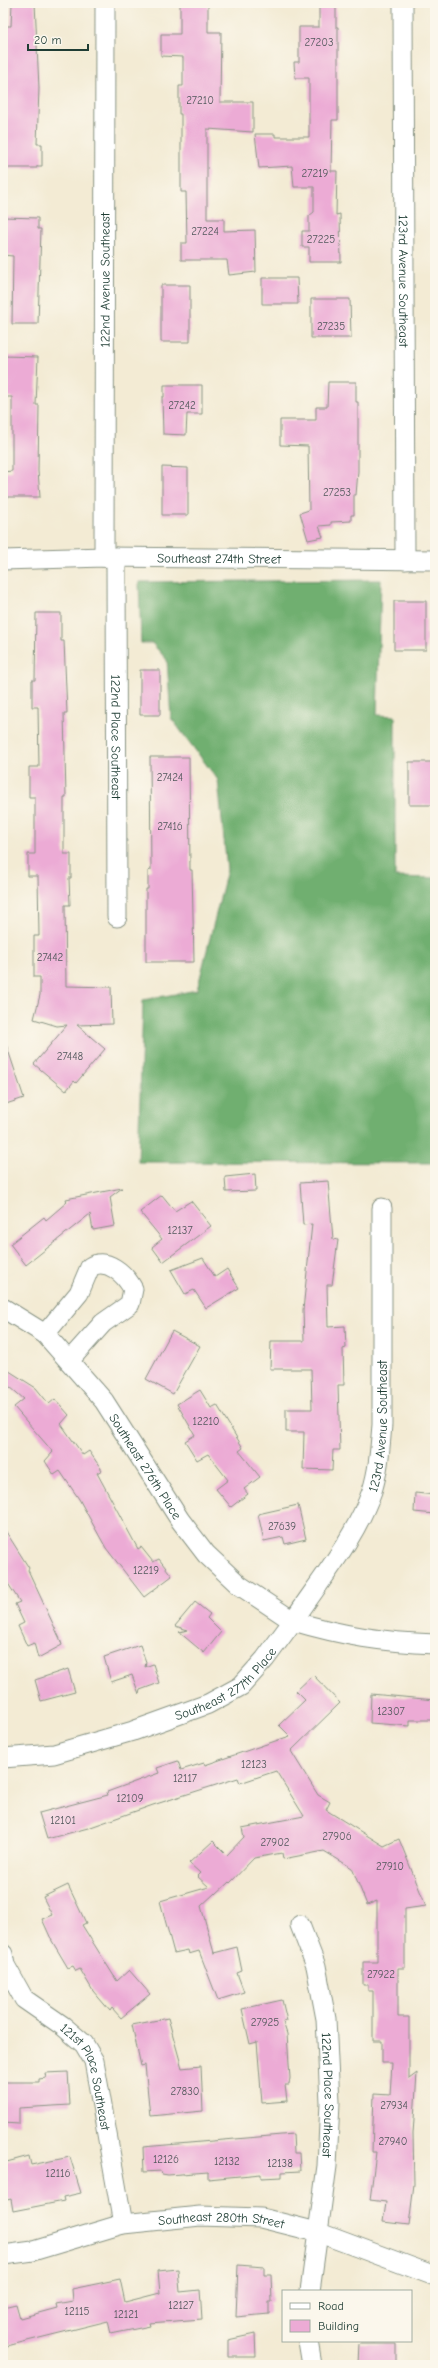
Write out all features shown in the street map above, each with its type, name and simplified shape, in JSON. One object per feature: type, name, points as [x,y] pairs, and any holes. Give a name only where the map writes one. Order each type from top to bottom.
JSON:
[{"type":"street","name":"122nd Avenue Southeast","points":[[105,3],[110,557]]},
{"type":"street","name":"123rd Avenue Southeast","points":[[403,3],[405,560]]},
{"type":"street","name":"Southeast 274th Street","points":[[3,560],[110,557],[435,560]]},
{"type":"street","name":"122nd Place Southeast","points":[[110,557],[117,917]]},
{"type":"street","name":"123rd Avenue Southeast","points":[[293,1621],[356,1527],[372,1490],[380,1459],[382,1425],[382,1208]]},
{"type":"street","points":[[45,1334],[79,1293],[90,1267],[95,1264],[113,1267],[130,1282],[133,1289],[130,1304],[103,1323],[69,1361]]},
{"type":"street","name":"Southeast 276th Place","points":[[3,1308],[45,1334],[104,1401],[180,1520],[206,1554],[239,1585],[293,1621]]},
{"type":"street","points":[[293,1621],[340,1635],[382,1642],[435,1644]]},
{"type":"street","name":"Southeast 277th Place","points":[[3,1758],[54,1754],[133,1731],[208,1704],[241,1686],[265,1659],[293,1621]]},
{"type":"street","name":"122nd Place Southeast","points":[[300,1925],[316,1966],[326,2019],[330,2102],[327,2166],[310,2290]]},
{"type":"street","name":"121st Place Southeast","points":[[3,1954],[5,1965],[24,1999],[63,2026],[84,2044],[94,2061],[123,2224]]},
{"type":"street","name":"Southeast 280th Street","points":[[3,2255],[33,2251],[123,2224],[200,2216],[261,2218],[317,2232],[435,2276]]},
{"type":"street","points":[[308,2342],[312,2365]]},
{"type":"green space","points":[[381,580],[377,715],[395,716],[395,877],[435,878],[435,1163],[138,1162],[143,1000],[197,990],[227,870],[218,780],[171,718],[167,660],[152,643],[141,643],[139,582]]},
{"type":"building","points":[[12,3],[35,3],[39,88],[37,144],[42,144],[42,166],[37,166],[37,168],[3,168],[3,26],[11,26]]},
{"type":"building","points":[[180,3],[208,3],[208,32],[221,32],[220,102],[253,102],[253,132],[207,129],[207,219],[224,219],[224,231],[255,230],[256,272],[229,275],[227,260],[181,260],[181,243],[187,243],[186,192],[181,192],[181,114],[179,114],[179,86],[183,86],[183,57],[161,56],[161,34],[180,34]]},
{"type":"building","points":[[319,6],[336,6],[336,27],[338,27],[338,120],[332,120],[331,171],[337,171],[336,215],[340,214],[341,262],[309,262],[309,247],[302,247],[302,231],[309,231],[309,216],[314,212],[314,187],[294,187],[292,166],[259,168],[255,134],[275,134],[275,137],[309,137],[309,78],[295,78],[294,62],[299,62],[299,27],[319,27]]},
{"type":"building","points":[[3,217],[38,218],[38,229],[41,229],[38,324],[12,324],[13,256],[3,255]]},
{"type":"building","points":[[262,278],[297,278],[298,304],[262,304]]},
{"type":"building","points":[[161,285],[190,285],[190,342],[161,342]]},
{"type":"building","points":[[311,299],[350,299],[351,338],[311,338]]},
{"type":"building","points":[[3,356],[38,357],[36,405],[39,405],[38,471],[40,497],[3,497],[3,472],[12,471],[12,397],[3,397]]},
{"type":"building","points":[[328,382],[356,382],[356,402],[358,402],[358,471],[356,495],[354,495],[354,515],[351,515],[351,521],[331,522],[331,525],[319,526],[323,537],[308,540],[300,513],[309,510],[308,446],[280,445],[280,420],[316,420],[316,407],[327,407]]},
{"type":"building","points":[[164,385],[202,385],[202,414],[187,414],[186,435],[163,434],[162,397],[164,397]]},
{"type":"building","points":[[162,467],[188,468],[188,515],[162,515]]},
{"type":"building","points":[[394,601],[426,601],[426,650],[394,650]]},
{"type":"building","points":[[36,613],[61,613],[61,641],[64,641],[67,713],[64,713],[66,797],[64,797],[64,854],[71,854],[71,878],[69,878],[70,905],[65,905],[66,986],[111,987],[112,1024],[77,1025],[105,1049],[76,1083],[74,1081],[66,1091],[34,1064],[67,1025],[57,1026],[34,1019],[40,995],[40,977],[34,977],[34,936],[39,936],[38,876],[28,876],[28,854],[35,854],[35,797],[29,797],[29,767],[39,767],[38,707],[32,707],[32,680],[35,680]]},
{"type":"building","points":[[140,670],[160,670],[160,715],[140,715]]},
{"type":"building","points":[[150,757],[189,757],[190,870],[192,870],[194,962],[146,962],[146,889],[148,889],[148,871],[151,870]]},
{"type":"building","points":[[409,762],[435,762],[435,805],[409,805]]},
{"type":"building","points":[[3,1044],[6,1044],[24,1098],[3,1105]]},
{"type":"building","points":[[255,1174],[256,1191],[226,1192],[225,1177]]},
{"type":"building","points":[[328,1181],[333,1239],[338,1240],[332,1285],[327,1285],[328,1327],[345,1326],[346,1348],[343,1349],[344,1385],[338,1385],[340,1450],[333,1450],[332,1470],[303,1469],[304,1432],[286,1432],[286,1409],[312,1409],[311,1369],[270,1369],[271,1341],[304,1341],[303,1310],[312,1224],[303,1225],[300,1183]]},
{"type":"building","points":[[122,1188],[110,1197],[115,1226],[93,1230],[90,1214],[26,1265],[10,1244],[44,1217],[46,1220],[67,1202],[66,1199]]},
{"type":"building","points":[[162,1195],[175,1211],[191,1201],[211,1226],[163,1262],[152,1247],[162,1239],[140,1212]]},
{"type":"building","points":[[203,1258],[215,1277],[227,1269],[239,1288],[206,1308],[194,1290],[185,1294],[171,1270]]},
{"type":"building","points":[[172,1331],[200,1346],[173,1394],[146,1379]]},
{"type":"building","points":[[6,1369],[36,1388],[49,1404],[55,1399],[69,1415],[61,1424],[83,1455],[89,1451],[102,1470],[97,1473],[138,1549],[141,1547],[153,1562],[159,1559],[172,1576],[144,1597],[106,1548],[79,1499],[60,1471],[54,1475],[45,1461],[53,1452],[14,1407],[24,1399],[3,1381],[3,1374]]},
{"type":"building","points":[[200,1390],[211,1408],[217,1405],[243,1448],[239,1451],[260,1477],[244,1489],[248,1494],[231,1507],[216,1489],[228,1480],[208,1454],[197,1460],[185,1441],[195,1435],[177,1404]]},
{"type":"building","points":[[415,1493],[435,1495],[435,1514],[414,1512]]},
{"type":"building","points":[[298,1505],[306,1539],[285,1544],[283,1537],[264,1541],[258,1514]]},
{"type":"building","points":[[3,1527],[29,1568],[28,1570],[62,1645],[38,1658],[34,1643],[27,1646],[18,1626],[24,1623],[15,1604],[20,1602],[3,1576]]},
{"type":"building","points":[[195,1602],[210,1614],[207,1618],[221,1632],[204,1653],[179,1632],[188,1630],[175,1626]]},
{"type":"building","points":[[140,1645],[146,1662],[145,1667],[153,1664],[159,1683],[140,1690],[139,1694],[132,1675],[111,1682],[104,1657]]},
{"type":"building","points":[[68,1669],[75,1692],[41,1701],[35,1680]]},
{"type":"building","points":[[313,1675],[340,1703],[291,1751],[318,1795],[330,1802],[326,1810],[384,1846],[399,1839],[426,1906],[405,1909],[405,1968],[398,1968],[398,2017],[409,2017],[409,2079],[417,2073],[413,2134],[414,2184],[409,2225],[383,2222],[386,2202],[370,2200],[376,2152],[372,2152],[374,2094],[390,2095],[392,2063],[382,2063],[382,2041],[373,2041],[373,1991],[368,1991],[368,1985],[363,1985],[363,1962],[377,1962],[377,1901],[367,1905],[352,1868],[324,1851],[283,1859],[282,1853],[254,1858],[230,1883],[229,1882],[216,1894],[215,1893],[201,1906],[214,1953],[237,1947],[242,1971],[237,1973],[244,1992],[218,2000],[199,1951],[189,1954],[188,1950],[174,1953],[160,1901],[209,1887],[197,1876],[200,1873],[189,1863],[213,1841],[227,1855],[244,1837],[242,1828],[304,1816],[276,1771],[240,1783],[238,1778],[153,1805],[88,1828],[47,1839],[39,1813],[108,1795],[107,1792],[159,1773],[157,1768],[178,1761],[181,1770],[204,1763],[205,1765],[290,1736],[279,1725],[305,1700],[296,1691]]},
{"type":"building","points":[[371,1694],[435,1700],[435,1720],[410,1720],[410,1726],[370,1723]]},
{"type":"building","points":[[68,1885],[86,1923],[82,1925],[117,1981],[129,1970],[150,1994],[121,2018],[112,2008],[110,2011],[93,1991],[80,1969],[76,1971],[73,1966],[68,1968],[52,1941],[42,1919],[52,1915],[43,1897]]},
{"type":"building","points":[[282,2000],[287,2021],[283,2022],[287,2034],[290,2078],[289,2085],[285,2085],[287,2101],[262,2103],[257,2042],[250,2044],[242,2009]]},
{"type":"building","points":[[168,2018],[182,2068],[201,2066],[203,2111],[150,2116],[145,2065],[141,2066],[132,2025]]},
{"type":"building","points":[[68,2072],[70,2105],[19,2108],[19,2124],[3,2123],[3,2082],[39,2082],[39,2079],[46,2078],[45,2073]]},
{"type":"building","points":[[293,2134],[294,2153],[299,2153],[300,2171],[282,2172],[282,2177],[261,2178],[261,2174],[208,2179],[208,2172],[168,2175],[162,2174],[161,2171],[144,2172],[143,2147]]},
{"type":"building","points":[[29,2156],[31,2165],[70,2157],[81,2193],[63,2197],[64,2201],[13,2211],[11,2199],[3,2201],[3,2163]]},
{"type":"building","points":[[238,2265],[264,2267],[264,2274],[271,2274],[272,2302],[269,2302],[269,2314],[236,2317]]},
{"type":"building","points":[[178,2269],[180,2292],[200,2290],[202,2319],[149,2323],[150,2326],[111,2334],[108,2321],[7,2346],[3,2330],[3,2307],[16,2304],[20,2318],[57,2308],[56,2304],[73,2301],[72,2289],[120,2279],[125,2302],[160,2293],[158,2271]]},
{"type":"building","points":[[255,2334],[256,2357],[228,2357],[228,2340]]},
{"type":"building","points":[[359,2344],[396,2344],[396,2365],[358,2364]]}]
